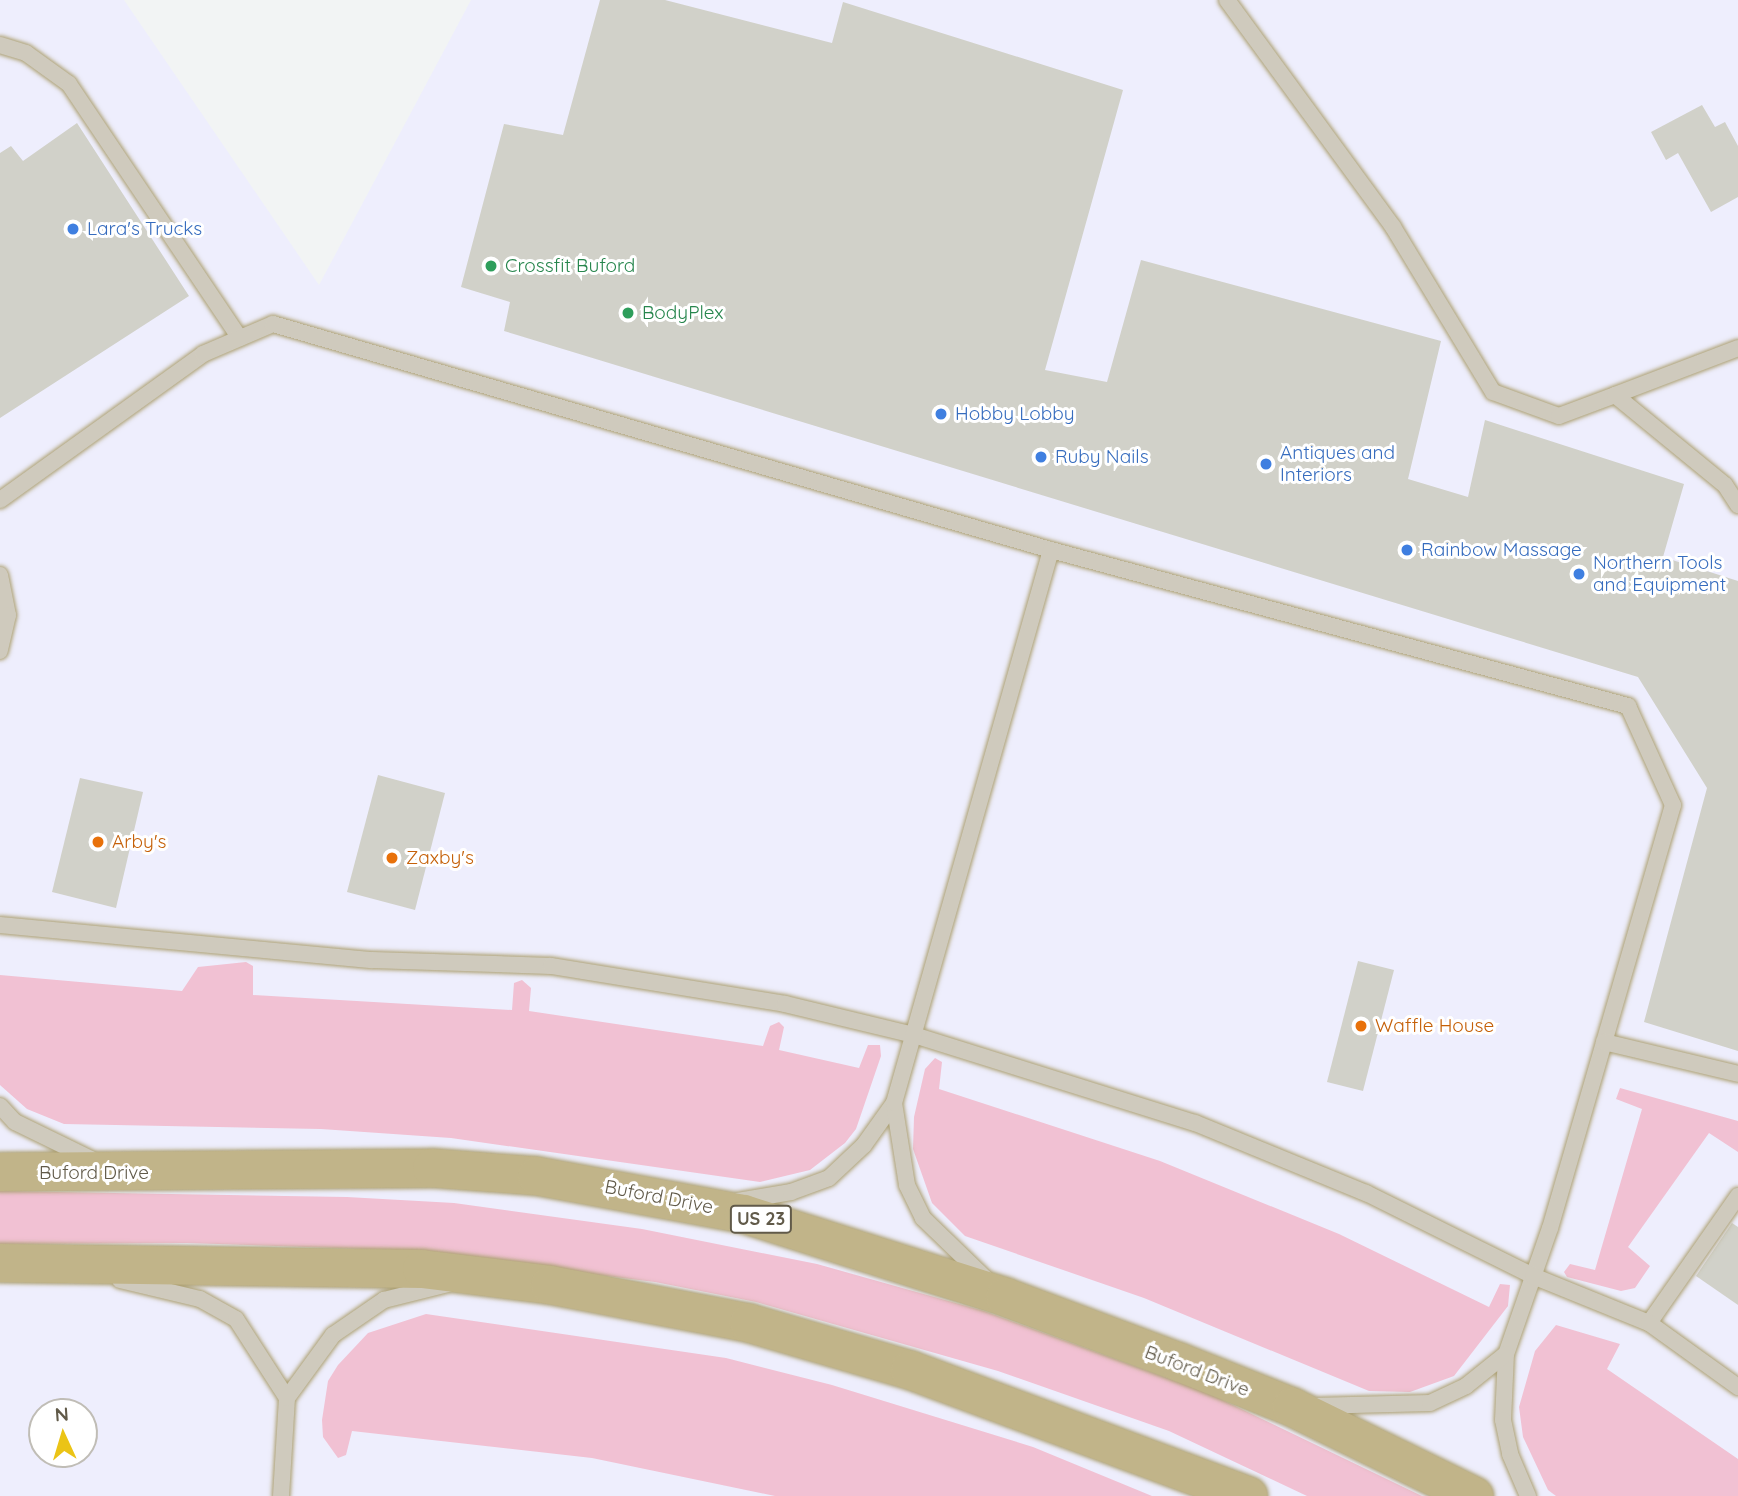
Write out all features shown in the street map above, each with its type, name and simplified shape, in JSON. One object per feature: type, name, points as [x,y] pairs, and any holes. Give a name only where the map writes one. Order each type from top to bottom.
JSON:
[{"type":"highway","name":"Buford Drive","points":[[0,1172],[119,1173],[432,1168],[537,1176],[708,1206],[1005,1297],[1292,1407],[1474,1496]]},
{"type":"highway","points":[[0,1263],[422,1269],[550,1285],[749,1323],[910,1370],[1248,1496]]},
{"type":"lane","points":[[1227,0],[1394,227],[1493,392],[1559,416],[1738,348]]},
{"type":"lane","points":[[0,45],[26,53],[69,84],[240,338]]},
{"type":"lane","points":[[0,500],[203,354],[273,324],[1051,550],[1628,706],[1673,805],[1533,1276],[1506,1354],[1503,1420],[1510,1454],[1528,1496]]},
{"type":"lane","points":[[1615,395],[1726,485],[1738,505]]},
{"type":"lane","points":[[708,1206],[791,1192],[829,1178],[864,1145],[894,1103],[1051,550]]},
{"type":"lane","points":[[0,575],[8,615],[0,651]]},
{"type":"lane","points":[[0,925],[372,960],[551,966],[785,1004],[914,1035],[1195,1123],[1366,1193],[1533,1276],[1648,1323],[1738,1387]]},
{"type":"lane","points":[[1604,1042],[1738,1074]]},
{"type":"lane","points":[[894,1103],[907,1185],[923,1218],[1005,1297]]},
{"type":"lane","points":[[0,1106],[15,1122],[119,1173]]},
{"type":"lane","points":[[1648,1323],[1738,1196]]},
{"type":"lane","points":[[50,1263],[200,1299],[236,1320],[287,1398]]},
{"type":"lane","points":[[281,1496],[287,1398],[333,1335],[384,1300],[477,1276]]},
{"type":"lane","points":[[1292,1407],[1430,1403],[1466,1386],[1506,1354]]},
{"type":"shaded area","points":[[0,0],[124,0],[319,285],[471,0],[1738,0],[1738,1496],[0,1496]]},
{"type":"shaded area","points":[[246,962],[253,966],[253,995],[512,1010],[514,983],[522,980],[531,988],[529,1011],[763,1046],[770,1026],[779,1022],[784,1027],[779,1050],[859,1068],[868,1045],[880,1045],[881,1056],[856,1129],[845,1143],[810,1170],[760,1182],[451,1138],[321,1129],[64,1124],[27,1109],[0,1085],[0,975],[182,991],[198,967]]},
{"type":"shaded area","points":[[935,1058],[942,1062],[939,1089],[1160,1161],[1339,1234],[1489,1307],[1500,1284],[1510,1285],[1508,1306],[1454,1376],[1410,1392],[1369,1391],[1144,1298],[965,1236],[932,1203],[913,1149],[914,1117],[925,1069]]},
{"type":"shaded area","points":[[1620,1088],[1738,1121],[1738,1152],[1709,1133],[1628,1247],[1650,1266],[1635,1288],[1621,1291],[1567,1277],[1564,1272],[1570,1264],[1595,1270],[1642,1109],[1616,1099]]},
{"type":"shaded area","points":[[0,1191],[347,1197],[454,1203],[642,1229],[817,1264],[984,1311],[1208,1393],[1422,1496],[1307,1496],[1169,1431],[998,1371],[756,1302],[655,1282],[396,1250],[187,1243],[0,1244]]},
{"type":"shaded area","points":[[426,1314],[726,1358],[832,1385],[1033,1447],[1152,1496],[775,1496],[592,1458],[352,1431],[346,1455],[338,1458],[323,1437],[322,1420],[328,1381],[338,1365],[368,1333]]},
{"type":"shaded area","points":[[1556,1325],[1620,1344],[1607,1369],[1738,1459],[1738,1496],[1556,1496],[1548,1490],[1523,1437],[1519,1407],[1535,1351]]},
{"type":"building","points":[[600,0],[665,0],[832,43],[843,2],[1123,90],[1045,370],[1107,382],[1141,260],[1441,341],[1408,479],[1468,497],[1485,420],[1684,484],[1663,557],[1738,581],[1738,1051],[1644,1022],[1707,788],[1638,677],[504,331],[510,302],[461,287],[504,124],[563,135]]},
{"type":"building","points":[[1702,105],[1715,127],[1725,122],[1738,146],[1738,197],[1711,212],[1678,153],[1666,160],[1651,132]]},
{"type":"building","name":"Lara's Trucks","points":[[77,123],[189,296],[0,418],[0,153],[11,146],[23,161]]},
{"type":"building","name":"Zaxby's","points":[[378,775],[445,793],[415,910],[347,892]]},
{"type":"building","name":"Arby's","points":[[80,778],[143,792],[116,908],[52,892]]},
{"type":"building","name":"Waffle House","points":[[1358,961],[1394,970],[1363,1091],[1327,1082]]},
{"type":"building","points":[[1732,1223],[1738,1227],[1738,1305],[1696,1276]]},
{"type":"place","name":"Lara's Trucks","points":[[73,229]]},
{"type":"place","name":"Crossfit Buford","points":[[491,266]]},
{"type":"place","name":"BodyPlex","points":[[628,313]]},
{"type":"place","name":"Hobby Lobby","points":[[941,414]]},
{"type":"place","name":"Ruby Nails","points":[[1041,457]]},
{"type":"place","name":"Antiques and Interiors","points":[[1266,464]]},
{"type":"place","name":"Rainbow Massage","points":[[1407,550]]},
{"type":"place","name":"Northern Tools and Equipment","points":[[1579,574]]},
{"type":"place","name":"Arby's","points":[[98,842]]},
{"type":"place","name":"Zaxby's","points":[[392,858]]},
{"type":"place","name":"Waffle House","points":[[1361,1026]]}]
